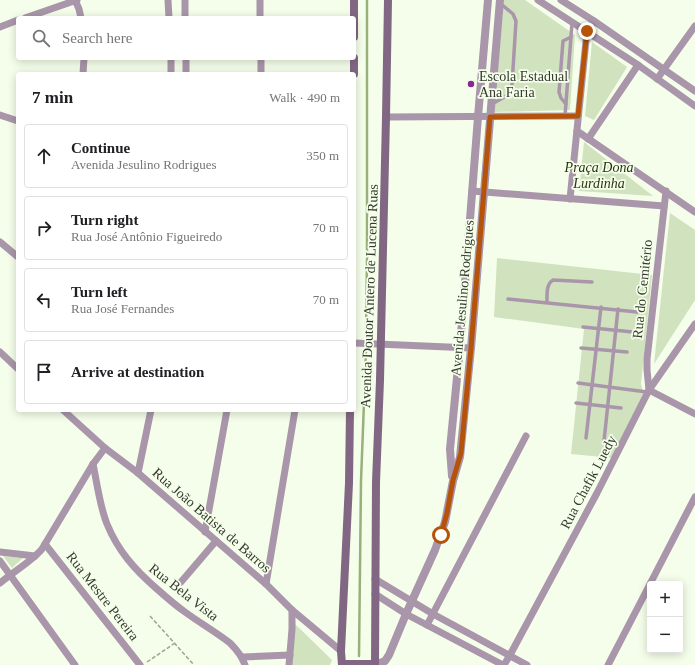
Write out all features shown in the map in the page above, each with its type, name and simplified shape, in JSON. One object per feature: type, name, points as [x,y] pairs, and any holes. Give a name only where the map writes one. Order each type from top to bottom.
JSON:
[{"type":"main road","points":[[354,0],[354,16]]},
{"type":"main road","name":"Avenida Doutor Antero de Lucena Ruas","points":[[374,665],[376,482],[381,344],[388,0]]},
{"type":"main road","points":[[354,60],[354,72]]},
{"type":"main road","name":"Avenida Doutor Antero de Lucena Ruas","points":[[342,665],[341,652],[349,483],[350,412]]},
{"type":"main road","points":[[342,665],[374,665]]},
{"type":"street","points":[[31,16],[76,0],[80,16]]},
{"type":"street","points":[[168,0],[169,16]]},
{"type":"street","points":[[185,0],[186,16]]},
{"type":"street","points":[[260,0],[260,16]]},
{"type":"street","name":"Avenida Jesulino Rodrigues","points":[[453,480],[450,449],[460,347],[488,0]]},
{"type":"street","points":[[538,0],[638,65],[695,106]]},
{"type":"street","points":[[561,0],[665,69],[695,91]]},
{"type":"street","name":"Avenida Jesulino Rodrigues","points":[[374,665],[387,662],[406,614],[430,563],[441,535],[453,480],[461,453],[500,1]]},
{"type":"street","points":[[0,27],[16,21]]},
{"type":"street","points":[[570,199],[587,31],[594,21]]},
{"type":"street","points":[[657,79],[695,26]]},
{"type":"street","points":[[83,72],[84,60]]},
{"type":"street","points":[[170,60],[171,72]]},
{"type":"street","points":[[186,60],[186,72]]},
{"type":"street","points":[[261,60],[261,72]]},
{"type":"street","points":[[588,139],[638,65]]},
{"type":"street","points":[[0,115],[16,120]]},
{"type":"street","points":[[386,118],[578,116]]},
{"type":"street","points":[[577,130],[695,212]]},
{"type":"street","points":[[472,191],[664,206]]},
{"type":"street","name":"Rua do Cemitério","points":[[649,391],[647,359],[666,191]]},
{"type":"street","points":[[0,242],[16,255]]},
{"type":"street","name":"Rua Chafik Luedy","points":[[503,665],[510,656],[597,493],[649,391],[695,324]]},
{"type":"street","points":[[356,343],[471,348]]},
{"type":"street","points":[[0,352],[16,367]]},
{"type":"street","points":[[649,391],[695,414]]},
{"type":"street","name":"Rua João Batista de Barros","points":[[65,412],[105,448],[138,473],[266,584],[292,610],[341,652]]},
{"type":"street","points":[[138,473],[151,412]]},
{"type":"street","points":[[205,532],[227,412]]},
{"type":"street","points":[[266,584],[295,412]]},
{"type":"street","points":[[427,625],[526,436]]},
{"type":"street","points":[[0,583],[39,553],[93,464],[105,448]]},
{"type":"street","name":"Rua Bela Vista","points":[[93,464],[106,523],[111,534],[130,563],[140,574],[184,612],[237,649],[245,665]]},
{"type":"street","points":[[652,581],[695,497]]},
{"type":"street","points":[[181,582],[216,541]]},
{"type":"street","name":"Rua Mestre Pereira","points":[[45,544],[141,665]]},
{"type":"street","points":[[0,552],[35,556]]},
{"type":"street","points":[[0,561],[75,665]]},
{"type":"street","points":[[375,579],[433,614],[528,665]]},
{"type":"street","points":[[608,665],[647,590]]},
{"type":"street","points":[[375,594],[406,614],[503,665]]},
{"type":"street","points":[[289,665],[292,610]]},
{"type":"street","points":[[242,657],[290,655]]},
{"type":"lane","points":[[491,105],[508,95],[512,85],[516,21],[513,14],[500,1]]},
{"type":"lane","points":[[565,116],[572,22]]},
{"type":"lane","points":[[566,104],[560,98],[558,92],[563,41],[571,37]]},
{"type":"lane","points":[[547,302],[548,284],[551,281],[592,282]]},
{"type":"lane","points":[[508,299],[637,312]]},
{"type":"lane","points":[[586,438],[601,308]]},
{"type":"lane","points":[[604,441],[618,309]]},
{"type":"lane","points":[[583,327],[633,332]]},
{"type":"lane","points":[[581,348],[627,352]]},
{"type":"lane","points":[[578,383],[649,391]]},
{"type":"lane","points":[[576,403],[622,408]]},
{"type":"path","points":[[150,616],[194,665]]},
{"type":"path","points":[[141,665],[175,643]]},
{"type":"green space","points":[[504,0],[525,0],[575,35],[570,110],[494,112]]},
{"type":"green space","points":[[592,42],[627,67],[594,120],[585,116]]},
{"type":"green space","name":"Praça Dona Lurdinha","points":[[584,142],[653,196],[579,191]]},
{"type":"green space","points":[[670,213],[695,230],[695,300],[654,364]]},
{"type":"green space","points":[[497,258],[652,275],[641,384],[645,398],[613,458],[571,454],[584,329],[494,317]]},
{"type":"green space","points":[[3,556],[23,558],[12,568]]},
{"type":"green space","points":[[295,624],[332,660],[330,665],[291,665]]},
{"type":"waterway","points":[[366,337],[367,0]]},
{"type":"waterway","points":[[359,656],[361,481],[366,350]]},
{"type":"place","name":"Escola Estadual Ana Faria","points":[[471,84]]},
{"type":"route","points":[[441,535],[453,480],[461,453],[490,117],[578,116],[587,31]]}]
